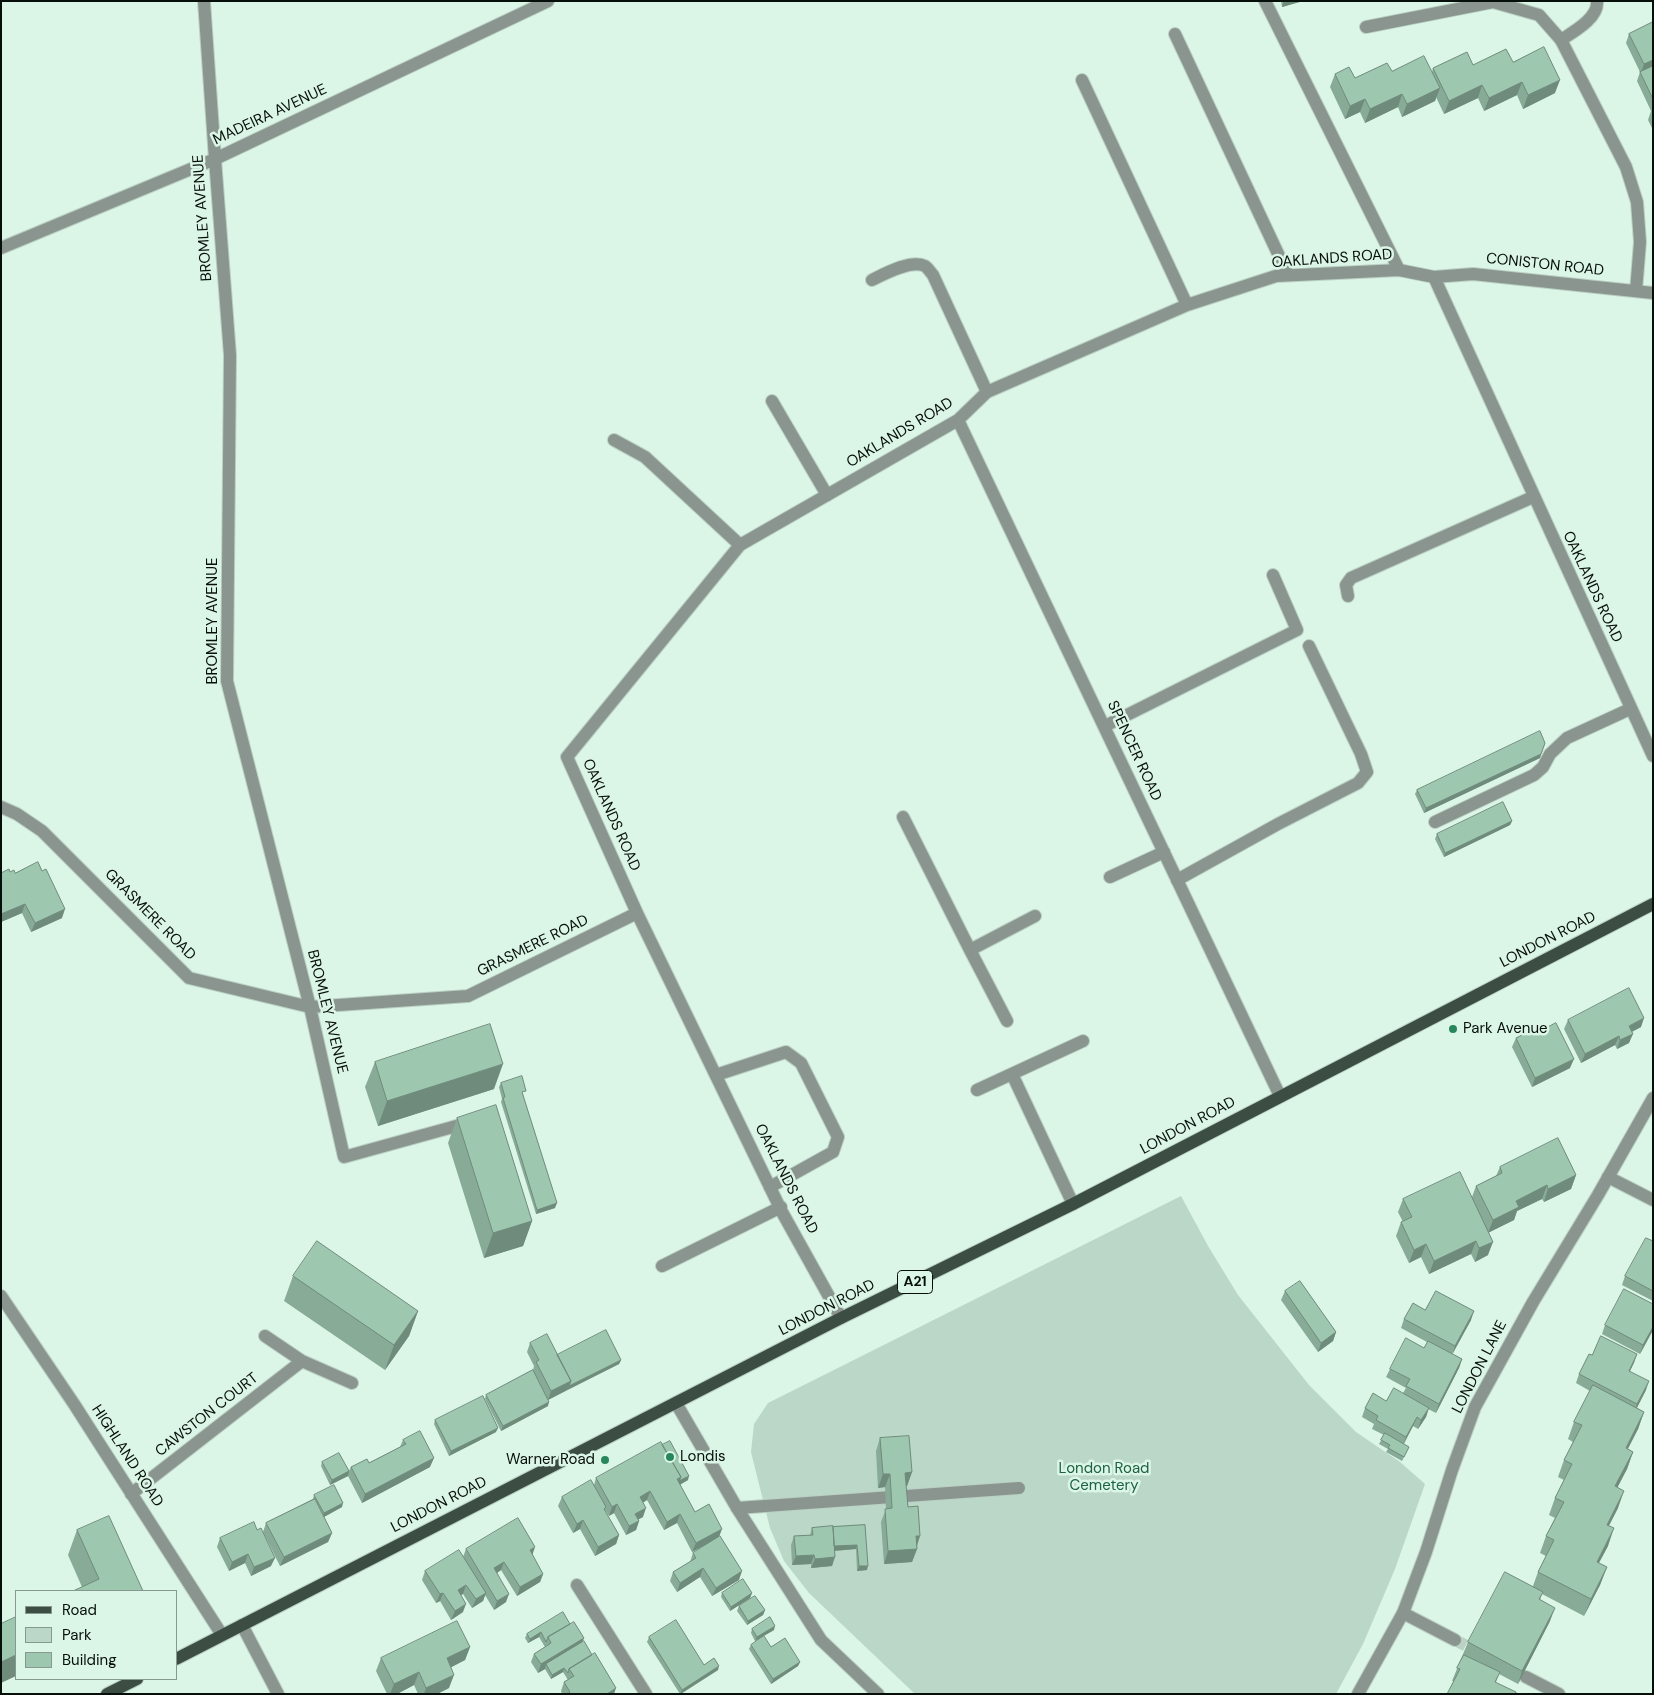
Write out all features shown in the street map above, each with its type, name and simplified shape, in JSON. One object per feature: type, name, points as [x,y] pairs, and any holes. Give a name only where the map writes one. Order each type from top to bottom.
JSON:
[{"type":"main road","name":"LONDON ROAD","points":[[178,1658],[842,1318],[1073,1204],[1653,904]]},
{"type":"main road","points":[[107,1694],[135,1680]]},
{"type":"street","name":"BROMLEY AVENUE","points":[[204,1],[230,356],[227,681],[310,1007],[344,1157],[479,1120]]},
{"type":"street","name":"MADEIRA AVENUE","points":[[1,248],[215,159],[548,1]]},
{"type":"street","points":[[1266,1],[1399,270]]},
{"type":"street","points":[[1561,40],[1585,25],[1597,6],[1597,1]]},
{"type":"street","points":[[1366,28],[1492,2],[1539,15],[1561,40],[1626,167],[1637,202],[1640,242],[1636,291]]},
{"type":"street","points":[[1175,34],[1288,275]]},
{"type":"street","points":[[1082,80],[1187,305]]},
{"type":"street","points":[[872,280],[902,267],[915,264],[924,266],[933,275],[987,392]]},
{"type":"street","name":"OAKLANDS ROAD","points":[[842,1318],[770,1187],[637,913],[566,757],[740,545],[958,420],[987,392],[1187,305],[1276,276],[1399,270],[1434,278],[1653,756]]},
{"type":"street","name":"CONISTON ROAD","points":[[1434,278],[1473,274],[1653,293]]},
{"type":"street","points":[[772,401],[827,495]]},
{"type":"street","name":"SPENCER ROAD","points":[[958,420],[1280,1096]]},
{"type":"street","points":[[614,440],[645,457],[740,545]]},
{"type":"street","points":[[1348,596],[1346,585],[1351,578],[1533,497]]},
{"type":"street","points":[[1105,726],[1297,630],[1274,575]]},
{"type":"street","points":[[1177,880],[1278,824],[1358,783],[1367,772],[1361,754],[1309,646]]},
{"type":"street","points":[[1435,822],[1534,775],[1543,767],[1550,754],[1567,738],[1632,713]]},
{"type":"street","name":"GRASMERE ROAD","points":[[1,807],[17,814],[42,831],[189,978],[310,1007],[468,996],[637,913]]},
{"type":"street","points":[[903,817],[1007,1021]]},
{"type":"street","points":[[1110,877],[1164,852]]},
{"type":"street","points":[[970,950],[1035,916]]},
{"type":"street","points":[[977,1090],[1083,1041]]},
{"type":"street","points":[[716,1075],[786,1052],[800,1063],[838,1138],[833,1152],[770,1187]]},
{"type":"street","points":[[1012,1074],[1073,1204]]},
{"type":"street","name":"LONDON LANE","points":[[1358,1694],[1403,1613],[1426,1552],[1452,1470],[1475,1407],[1533,1302],[1653,1098]]},
{"type":"street","points":[[1608,1177],[1653,1200]]},
{"type":"street","points":[[662,1266],[781,1207]]},
{"type":"street","name":"HIGHLAND ROAD","points":[[1,1296],[74,1404],[222,1635]]},
{"type":"street","points":[[265,1336],[302,1361],[352,1382]]},
{"type":"street","name":"CAWSTON COURT","points":[[132,1494],[302,1361]]},
{"type":"street","points":[[676,1403],[737,1508],[821,1640],[878,1694]]},
{"type":"street","points":[[737,1508],[1019,1488]]},
{"type":"street","points":[[577,1585],[646,1694]]},
{"type":"street","points":[[1403,1613],[1455,1640]]},
{"type":"street","points":[[242,1625],[278,1694]]},
{"type":"street","points":[[1526,1677],[1559,1694]]},
{"type":"green space","name":"London Road Cemetery","points":[[1181,1196],[1208,1246],[1238,1295],[1309,1385],[1356,1432],[1400,1462],[1425,1484],[1395,1569],[1363,1644],[1336,1694],[915,1694],[809,1593],[784,1561],[770,1528],[751,1452],[754,1424],[768,1403]]},
{"type":"building","points":[[1653,22],[1653,60],[1644,64],[1629,34]]},
{"type":"building","points":[[1544,47],[1560,80],[1528,95],[1522,82],[1489,98],[1482,85],[1449,101],[1433,68],[1467,52],[1473,65],[1506,49],[1513,62]]},
{"type":"building","points":[[1424,56],[1440,88],[1407,104],[1402,94],[1370,109],[1365,99],[1350,106],[1335,74],[1349,67],[1355,78],[1387,63],[1392,71]]},
{"type":"building","points":[[1653,66],[1653,99],[1640,72]]},
{"type":"building","points":[[1540,731],[1545,743],[1541,754],[1426,808],[1417,790]]},
{"type":"building","points":[[1503,802],[1512,821],[1445,853],[1437,834]]},
{"type":"building","points":[[38,862],[42,871],[46,869],[65,909],[35,923],[25,904],[1,914],[1,873],[9,869],[10,872],[14,870],[15,873]]},
{"type":"building","points":[[1629,988],[1644,1018],[1629,1026],[1633,1034],[1620,1040],[1619,1036],[1585,1054],[1568,1020]]},
{"type":"building","points":[[1556,1023],[1574,1059],[1535,1078],[1516,1038],[1534,1029],[1536,1033]]},
{"type":"building","points":[[490,1024],[503,1064],[387,1101],[375,1062]]},
{"type":"building","points":[[522,1076],[526,1091],[522,1092],[557,1203],[537,1210],[503,1098],[505,1097],[501,1083]]},
{"type":"building","points":[[496,1105],[532,1221],[493,1233],[457,1118]]},
{"type":"building","points":[[1558,1138],[1576,1175],[1548,1189],[1547,1185],[1516,1201],[1519,1207],[1493,1220],[1476,1186],[1502,1173],[1500,1167]]},
{"type":"building","points":[[1460,1172],[1493,1242],[1479,1248],[1476,1241],[1434,1261],[1426,1244],[1414,1250],[1401,1222],[1412,1217],[1403,1199]]},
{"type":"building","points":[[1646,1238],[1653,1241],[1653,1291],[1625,1276]]},
{"type":"building","points":[[317,1241],[418,1311],[394,1345],[293,1276]]},
{"type":"building","points":[[1300,1281],[1336,1332],[1321,1343],[1285,1291]]},
{"type":"building","points":[[1624,1289],[1653,1304],[1653,1327],[1643,1345],[1605,1325]]},
{"type":"building","points":[[1436,1291],[1474,1311],[1455,1346],[1404,1319],[1413,1303],[1425,1310]]},
{"type":"building","points":[[606,1330],[621,1360],[569,1386],[571,1381],[557,1355]]},
{"type":"building","points":[[547,1334],[571,1381],[551,1391],[536,1362],[539,1360],[530,1343]]},
{"type":"building","points":[[1601,1336],[1637,1354],[1629,1371],[1649,1381],[1637,1404],[1579,1374],[1589,1354],[1592,1355]]},
{"type":"building","points":[[1406,1338],[1424,1348],[1428,1341],[1462,1359],[1439,1404],[1406,1386],[1410,1379],[1390,1369]]},
{"type":"building","points":[[533,1370],[549,1402],[503,1426],[486,1395]]},
{"type":"building","points":[[1593,1385],[1644,1412],[1626,1448],[1633,1452],[1615,1486],[1624,1491],[1607,1525],[1614,1528],[1597,1562],[1607,1567],[1591,1599],[1538,1572],[1554,1540],[1546,1536],[1564,1502],[1555,1498],[1572,1464],[1564,1460],[1582,1425],[1574,1422]]},
{"type":"building","points":[[1394,1388],[1429,1408],[1421,1420],[1417,1417],[1406,1437],[1376,1420],[1378,1416],[1365,1408],[1373,1393],[1386,1401]]},
{"type":"building","points":[[483,1396],[498,1428],[451,1451],[435,1420]]},
{"type":"building","points":[[420,1431],[434,1458],[365,1494],[351,1467],[367,1459],[369,1463],[406,1444],[403,1440]]},
{"type":"building","points":[[1385,1433],[1409,1447],[1404,1457],[1388,1448],[1390,1445],[1381,1440]]},
{"type":"building","points":[[909,1436],[912,1472],[905,1473],[908,1507],[918,1506],[920,1536],[916,1536],[917,1549],[888,1551],[885,1509],[892,1508],[890,1474],[883,1474],[880,1438]]},
{"type":"building","points":[[670,1441],[689,1476],[679,1481],[681,1477],[662,1445]]},
{"type":"building","points":[[661,1442],[681,1477],[677,1479],[695,1512],[709,1504],[722,1529],[696,1543],[680,1514],[667,1522],[650,1491],[640,1497],[646,1508],[635,1514],[639,1521],[629,1526],[617,1504],[612,1507],[596,1478]]},
{"type":"building","points":[[339,1453],[349,1471],[332,1480],[322,1462]]},
{"type":"building","points":[[591,1480],[606,1507],[604,1509],[619,1535],[598,1547],[583,1520],[577,1524],[562,1497]]},
{"type":"building","points":[[334,1485],[343,1503],[324,1513],[314,1495]]},
{"type":"building","points":[[315,1499],[332,1533],[284,1557],[266,1523]]},
{"type":"building","points":[[109,1516],[143,1590],[75,1590],[99,1579],[77,1530]]},
{"type":"building","points":[[518,1518],[535,1547],[530,1550],[543,1574],[520,1587],[504,1562],[494,1568],[509,1594],[497,1601],[466,1549]]},
{"type":"building","points":[[254,1522],[257,1530],[261,1528],[275,1558],[254,1567],[248,1554],[232,1562],[220,1538]]},
{"type":"building","points":[[865,1525],[868,1566],[859,1566],[857,1545],[834,1546],[833,1527]]},
{"type":"building","points":[[833,1526],[835,1557],[815,1559],[814,1555],[796,1556],[794,1536],[813,1535],[812,1528]]},
{"type":"building","points":[[720,1536],[742,1571],[716,1588],[703,1568],[680,1583],[673,1572],[696,1558],[693,1553]]},
{"type":"building","points":[[459,1550],[486,1593],[476,1599],[466,1585],[458,1590],[466,1604],[455,1611],[443,1593],[440,1594],[425,1571]]},
{"type":"building","points":[[1505,1572],[1543,1592],[1539,1599],[1555,1608],[1522,1671],[1468,1642]]},
{"type":"building","points":[[743,1579],[752,1593],[731,1607],[722,1593]]},
{"type":"building","points":[[755,1596],[765,1610],[748,1621],[739,1606]]},
{"type":"building","points":[[563,1612],[570,1624],[548,1637],[546,1642],[541,1632],[530,1639],[527,1634]]},
{"type":"building","points":[[15,1617],[15,1655],[1,1662],[1,1624]]},
{"type":"building","points":[[770,1617],[775,1626],[757,1637],[752,1629]]},
{"type":"building","points":[[676,1620],[704,1665],[714,1658],[719,1666],[682,1690],[649,1637]]},
{"type":"building","points":[[457,1621],[470,1647],[447,1658],[454,1675],[426,1688],[419,1672],[394,1684],[381,1658]]},
{"type":"building","points":[[574,1622],[584,1638],[541,1664],[534,1654],[551,1643],[548,1637]]},
{"type":"building","points":[[764,1636],[771,1647],[785,1638],[800,1662],[773,1679],[751,1645]]},
{"type":"building","points":[[584,1641],[592,1655],[569,1669],[568,1673],[564,1668],[552,1675],[546,1664]]},
{"type":"building","points":[[595,1653],[616,1688],[607,1694],[568,1694],[570,1692],[564,1682],[574,1676],[569,1669]]},
{"type":"building","points":[[1464,1655],[1500,1672],[1495,1682],[1516,1692],[1516,1694],[1447,1694],[1460,1669],[1457,1668]]},
{"type":"tunnel","points":[[1455,1640],[1482,1654]]},
{"type":"place","name":"Park Avenue","points":[[1453,1029]]},
{"type":"place","name":"Londis","points":[[670,1457]]},
{"type":"place","name":"Warner Road","points":[[605,1460]]}]
